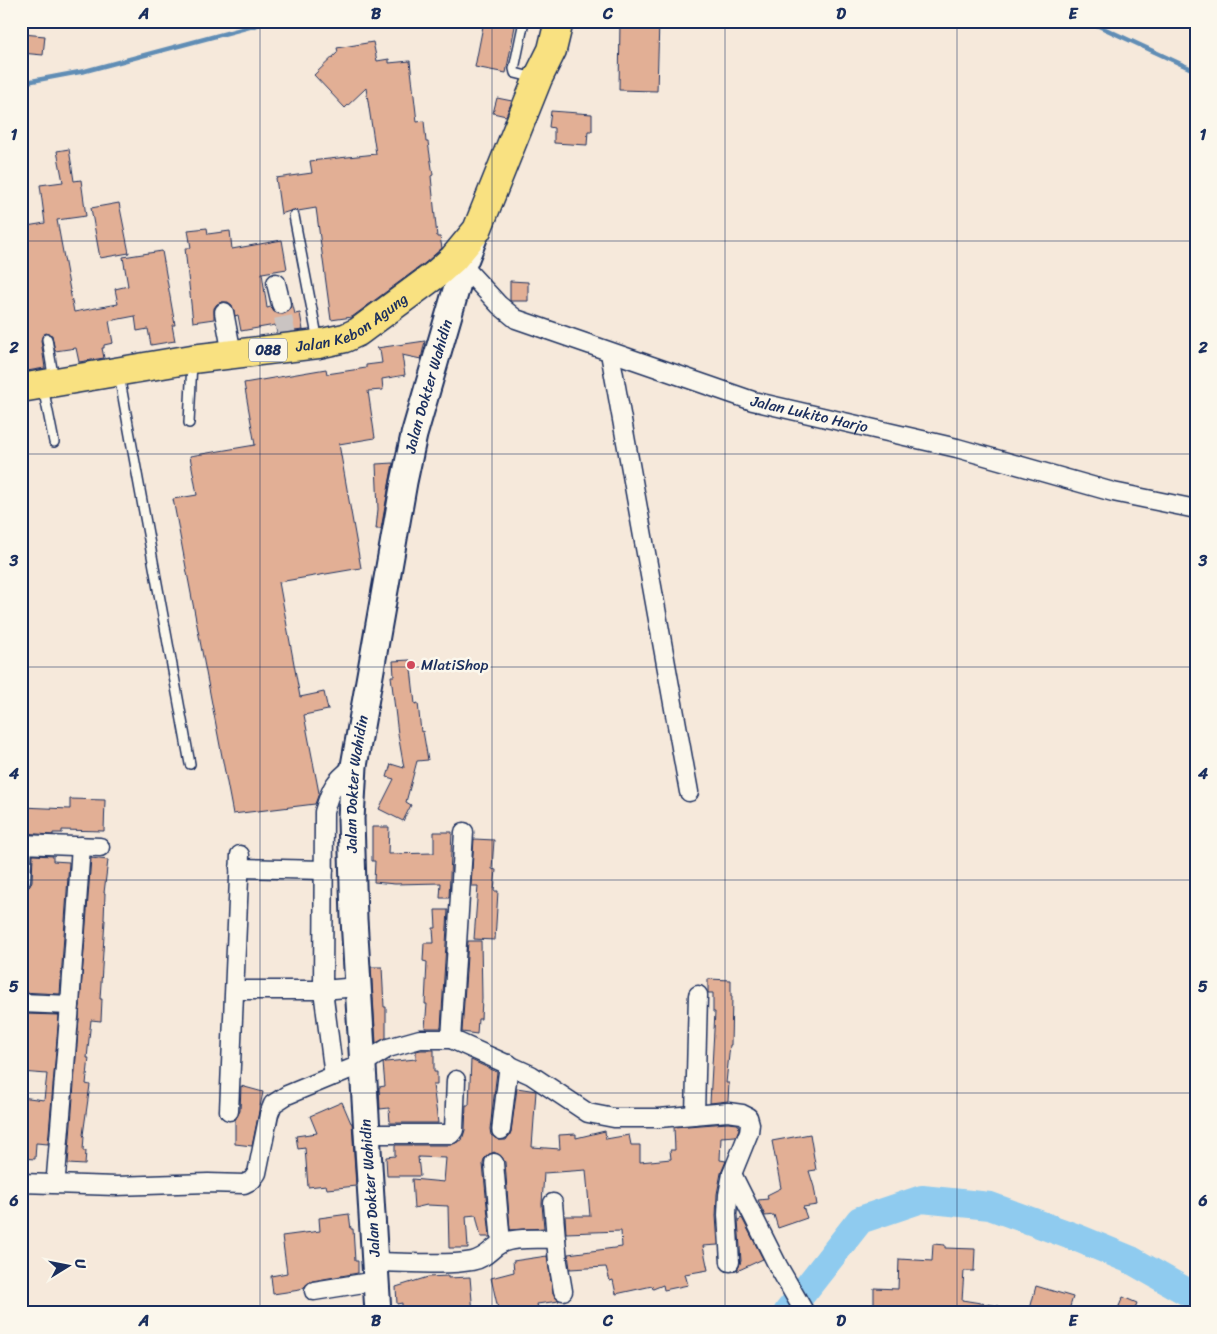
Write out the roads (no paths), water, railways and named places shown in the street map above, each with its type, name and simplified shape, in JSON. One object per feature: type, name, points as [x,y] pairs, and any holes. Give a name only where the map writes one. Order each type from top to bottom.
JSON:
[{"type":"main road","name":"Jalan Kebon Agung","points":[[39,385],[289,344],[318,344],[345,338],[358,332],[435,275],[458,262],[478,230],[538,78],[552,50],[559,21]]},
{"type":"main road","name":"Jalan Dokter Wahidin","points":[[378,1313],[351,854],[354,766],[409,454],[458,262]]},
{"type":"street","name":"Jalan Lukito Harjo","points":[[458,262],[499,305],[516,319],[753,401],[957,448],[1113,492],[1196,509]]},
{"type":"street","points":[[276,283],[282,311]]},
{"type":"street","points":[[224,312],[232,354]]},
{"type":"street","points":[[610,353],[689,792]]},
{"type":"street","points":[[334,1076],[323,990],[324,812],[329,792],[337,780],[354,766]]},
{"type":"street","points":[[451,1039],[464,832]]},
{"type":"street","points":[[21,880],[22,844],[100,847]]},
{"type":"street","points":[[56,1176],[81,846]]},
{"type":"street","points":[[229,1111],[240,862],[324,870]]},
{"type":"street","points":[[234,990],[323,990],[358,987]]},
{"type":"street","points":[[694,1115],[698,995]]},
{"type":"street","points":[[21,1003],[70,1005]]},
{"type":"street","points":[[21,1183],[116,1186],[244,1184],[252,1180],[258,1173],[269,1114],[273,1104],[287,1095],[362,1064],[388,1048],[420,1039],[451,1039],[531,1075],[588,1113],[614,1118],[660,1118],[728,1112],[748,1117],[750,1124],[748,1132],[732,1174],[728,1195],[727,1215],[730,1262]]},
{"type":"street","points":[[501,1130],[509,1064]]},
{"type":"street","points":[[366,1134],[451,1134],[454,1130],[456,1080]]},
{"type":"street","points":[[494,1163],[501,1243]]},
{"type":"street","points":[[21,1176],[91,1174]]},
{"type":"street","points":[[732,1174],[778,1266],[803,1310]]},
{"type":"street","points":[[553,1203],[563,1291]]},
{"type":"street","points":[[314,1291],[376,1272],[475,1260],[490,1253],[501,1243],[512,1240],[556,1239]]},
{"type":"lane","points":[[524,21],[514,69],[515,74],[538,78]]},
{"type":"lane","points":[[294,216],[318,344]]},
{"type":"lane","points":[[47,339],[39,385],[54,442]]},
{"type":"lane","points":[[189,423],[192,359]]},
{"type":"lane","points":[[119,372],[190,764]]},
{"type":"waterway","points":[[21,83],[85,71],[272,21]]},
{"type":"waterway","points":[[1088,21],[1196,71]]},
{"type":"waterway","points":[[787,1313],[860,1220],[922,1199],[990,1206],[1131,1260],[1196,1297]]},
{"type":"tunnel","points":[[283,317],[288,341]]},
{"type":"place","name":"MlatiShop","points":[[411,665]]}]
